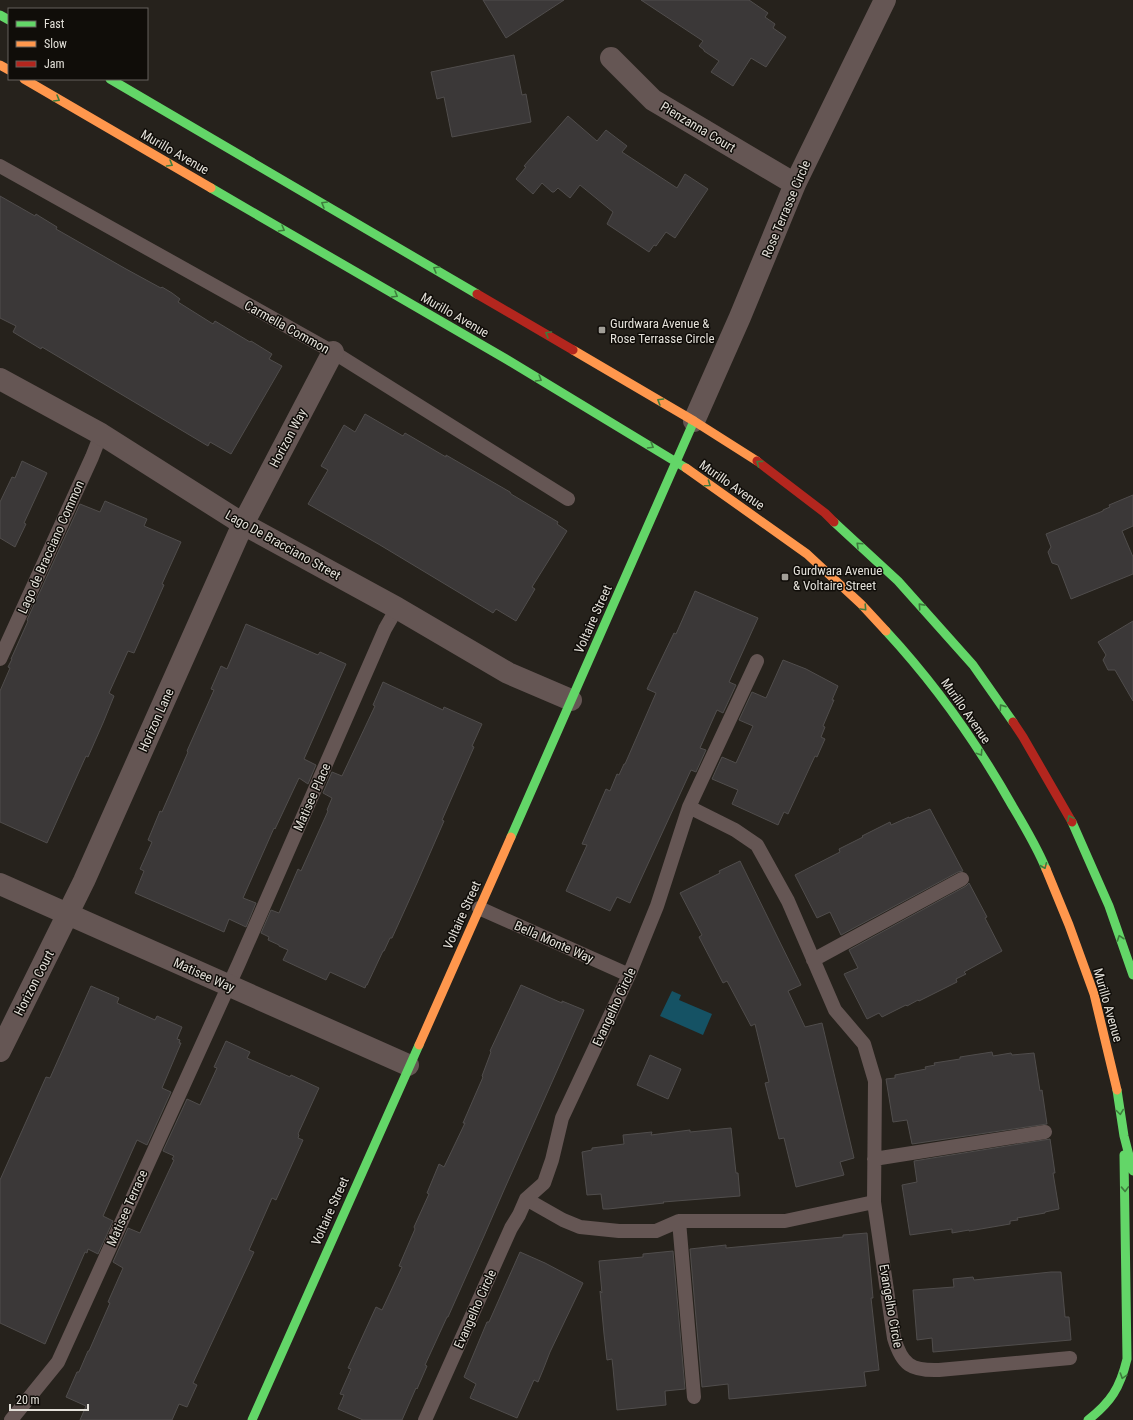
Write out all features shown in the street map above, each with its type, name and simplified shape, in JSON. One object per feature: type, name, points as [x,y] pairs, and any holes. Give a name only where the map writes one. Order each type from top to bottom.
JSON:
[{"type":"main road","name":"Murillo Avenue","points":[[26,80],[506,359],[676,461],[807,554],[861,604],[910,658],[956,715],[998,780],[1039,853],[1069,925],[1094,994],[1117,1088],[1124,1136],[1133,1171]]},
{"type":"main road","points":[[112,80],[694,421],[753,458],[825,513],[898,581],[973,665],[1023,737],[1068,814],[1109,906],[1133,975]]},
{"type":"main road","name":"Voltaire Street","points":[[252,1420],[408,1065],[480,908],[694,421]]},
{"type":"main road","points":[[1088,1420],[1103,1409],[1115,1395],[1124,1377],[1127,1359],[1124,1136]]},
{"type":"street","name":"Rose Terrasse Circle","points":[[694,421],[740,317],[795,184],[885,0]]},
{"type":"street","name":"Pienzanna Court","points":[[611,58],[653,100],[795,184]]},
{"type":"street","name":"Horizon Way","points":[[243,524],[333,352]]},
{"type":"street","name":"Lago De Bracciano Street","points":[[0,379],[101,434],[243,524],[397,608],[508,673],[571,700]]},
{"type":"street","name":"Horizon Lane","points":[[67,915],[87,874],[243,524]]},
{"type":"street","name":"Matisee Way","points":[[0,884],[408,1065]]},
{"type":"street","name":"Horizon Court","points":[[0,1051],[67,915]]},
{"type":"lane","name":"Carmella Common","points":[[0,166],[333,352],[568,499]]},
{"type":"lane","name":"Lago de Bracciano Common","points":[[0,659],[92,457],[101,434]]},
{"type":"lane","name":"Matisee Place","points":[[228,986],[385,629],[397,608]]},
{"type":"lane","name":"Evangelho Circle","points":[[424,1420],[511,1228],[526,1199],[544,1183],[552,1160],[562,1118],[629,975],[657,906],[689,806],[757,661]]},
{"type":"lane","name":"Evangelho Circle","points":[[689,806],[735,830],[757,845],[788,901],[812,960],[835,1010],[864,1044],[875,1081],[874,1202],[894,1338],[898,1352],[906,1363],[921,1371],[1070,1358]]},
{"type":"lane","points":[[812,960],[962,879]]},
{"type":"lane","name":"Bella Monte Way","points":[[480,908],[629,975]]},
{"type":"lane","name":"Matisee Terrace","points":[[11,1420],[58,1362],[228,986]]},
{"type":"lane","points":[[874,1159],[1045,1132]]},
{"type":"lane","points":[[526,1199],[563,1220],[580,1227],[619,1231],[656,1231],[679,1221],[785,1221],[874,1202]]},
{"type":"lane","points":[[679,1221],[694,1397]]},
{"type":"water","points":[[672,991],[681,995],[679,1000],[712,1014],[703,1035],[660,1016]]},
{"type":"building","points":[[483,0],[564,0],[506,38]]},
{"type":"building","points":[[641,0],[749,0],[768,13],[765,17],[775,24],[773,28],[786,37],[766,67],[751,58],[733,86],[711,72],[719,61],[699,46],[703,41]]},
{"type":"building","points":[[514,55],[522,95],[526,94],[531,122],[452,137],[444,97],[437,99],[431,72]]},
{"type":"building","points":[[568,116],[597,141],[606,130],[627,146],[622,152],[677,188],[685,174],[708,189],[675,238],[666,232],[656,246],[654,245],[649,252],[607,224],[613,212],[580,185],[570,198],[558,188],[552,192],[542,183],[533,194],[516,179],[526,167],[524,166]]},
{"type":"building","points":[[0,196],[35,216],[36,214],[57,227],[56,229],[126,269],[172,293],[180,299],[178,302],[213,324],[215,321],[272,354],[269,359],[282,366],[231,454],[210,442],[208,446],[42,347],[41,349],[13,332],[16,326],[0,318]]},
{"type":"building","points":[[365,414],[403,436],[405,433],[446,457],[446,455],[510,492],[558,522],[557,524],[567,531],[532,587],[535,589],[516,621],[496,609],[493,613],[380,545],[308,504],[328,470],[321,466],[344,425],[355,432]]},
{"type":"building","points":[[22,461],[47,473],[24,523],[26,524],[15,547],[0,538],[0,502],[12,477],[15,478]]},
{"type":"building","points":[[1133,495],[1133,526],[1122,531],[1133,557],[1133,574],[1071,599],[1058,565],[1052,563],[1048,552],[1051,547],[1046,534],[1103,511],[1110,507],[1109,505]]},
{"type":"building","points":[[105,501],[147,519],[144,526],[181,542],[134,653],[128,651],[109,693],[114,696],[103,723],[88,757],[86,756],[47,843],[0,822],[0,691],[10,668],[8,667],[11,659],[28,621],[27,620],[80,504],[100,512]]},
{"type":"building","points":[[695,591],[758,618],[729,682],[736,685],[723,713],[717,710],[700,748],[706,750],[696,772],[691,770],[630,903],[617,897],[610,911],[566,891],[587,845],[582,844],[606,789],[610,791],[617,774],[619,775],[625,764],[656,693],[647,689],[674,633],[676,634]]},
{"type":"building","points":[[1133,621],[1133,701],[1115,670],[1108,670],[1103,660],[1106,655],[1098,642]]},
{"type":"building","points":[[246,624],[318,655],[320,652],[346,664],[304,759],[316,765],[308,784],[299,778],[275,829],[274,828],[243,898],[256,903],[246,927],[229,919],[224,932],[135,893],[144,871],[140,869],[152,842],[148,840],[188,752],[187,751],[214,690],[211,689],[221,666],[227,669]]},
{"type":"building","points":[[783,660],[806,669],[838,686],[823,726],[825,727],[821,737],[825,739],[817,757],[815,756],[788,814],[784,812],[778,825],[732,804],[738,790],[712,779],[722,757],[736,763],[753,726],[739,720],[752,692],[766,698]]},
{"type":"building","points":[[383,682],[443,710],[444,707],[482,724],[472,746],[474,747],[442,820],[444,821],[417,883],[392,938],[390,938],[365,988],[330,972],[326,980],[283,960],[288,950],[268,940],[269,937],[261,933],[271,910],[279,913],[298,869],[301,871],[328,811],[327,810],[332,798],[323,793],[332,772],[342,776],[375,706],[373,705]]},
{"type":"building","points":[[930,809],[963,871],[958,872],[841,935],[830,912],[817,918],[795,875],[840,852],[839,849],[890,822],[891,825]]},
{"type":"building","points":[[740,861],[801,985],[788,991],[805,1027],[822,1023],[854,1158],[840,1162],[844,1175],[796,1187],[784,1138],[779,1139],[765,1083],[769,1082],[755,1024],[751,1026],[727,981],[723,983],[699,937],[702,935],[680,893]]},
{"type":"building","points":[[969,883],[987,917],[985,918],[1002,951],[964,972],[966,974],[956,979],[957,982],[882,1017],[879,1013],[867,1019],[844,974],[858,968],[849,950]]},
{"type":"building","points":[[521,985],[562,1003],[562,1001],[584,1010],[448,1317],[425,1365],[427,1366],[402,1420],[363,1420],[338,1409],[344,1395],[340,1394],[351,1369],[348,1368],[376,1307],[382,1310],[402,1267],[399,1266],[429,1194],[427,1193],[439,1164],[444,1167],[465,1123],[463,1123],[483,1077],[482,1076],[491,1052],[490,1051]]},
{"type":"building","points":[[91,986],[119,998],[117,1003],[155,1020],[157,1016],[182,1027],[177,1039],[180,1040],[179,1043],[181,1043],[162,1088],[171,1092],[147,1145],[137,1140],[103,1216],[113,1221],[98,1254],[88,1249],[87,1253],[85,1252],[45,1344],[0,1323],[0,1180],[46,1077],[50,1078]]},
{"type":"building","points":[[226,1041],[250,1052],[247,1058],[290,1077],[291,1075],[319,1088],[298,1134],[298,1138],[303,1140],[276,1200],[272,1198],[249,1250],[254,1252],[193,1383],[197,1385],[187,1407],[179,1404],[172,1420],[80,1420],[86,1406],[66,1397],[77,1372],[79,1372],[89,1351],[110,1303],[108,1302],[123,1268],[113,1262],[128,1228],[140,1233],[174,1160],[172,1159],[174,1156],[163,1151],[187,1099],[200,1105],[217,1068],[214,1067]]},
{"type":"building","points":[[992,1052],[993,1056],[1011,1053],[1012,1055],[1034,1053],[1040,1091],[1042,1090],[1047,1124],[912,1144],[907,1120],[893,1122],[886,1079],[895,1078],[895,1075],[926,1069],[925,1067],[935,1065],[934,1063]]},
{"type":"building","points":[[650,1055],[681,1069],[668,1099],[637,1085]]},
{"type":"building","points":[[731,1128],[740,1196],[663,1202],[664,1203],[603,1209],[601,1194],[587,1195],[582,1152],[592,1150],[592,1148],[624,1144],[623,1135],[652,1132],[651,1135],[690,1130],[690,1132]]},
{"type":"building","points":[[1050,1139],[1055,1173],[1053,1173],[1059,1209],[1017,1218],[1018,1220],[1010,1221],[1010,1224],[952,1233],[952,1229],[910,1235],[902,1185],[917,1182],[914,1161]]},
{"type":"building","points":[[867,1233],[873,1298],[871,1298],[879,1370],[864,1372],[866,1386],[729,1399],[728,1384],[702,1387],[690,1249],[726,1245],[726,1248],[843,1237],[843,1235]]},
{"type":"building","points":[[673,1251],[685,1389],[665,1391],[666,1405],[617,1410],[612,1359],[607,1360],[600,1291],[602,1293],[599,1261],[643,1257],[643,1254]]},
{"type":"building","points":[[520,1252],[583,1283],[550,1352],[538,1382],[534,1380],[517,1418],[470,1398],[476,1384],[464,1377],[487,1322],[489,1322]]},
{"type":"building","points":[[1061,1272],[1065,1317],[1069,1317],[1071,1340],[933,1352],[932,1338],[917,1340],[913,1290],[954,1287],[953,1279],[973,1277],[974,1280]]},
{"type":"traffic: fast","points":[[0,15],[8,19]]},
{"type":"traffic: fast","points":[[112,80],[477,294]]},
{"type":"traffic: fast","points":[[211,188],[506,359],[686,468]]},
{"type":"traffic: fast","points":[[511,837],[694,421]]},
{"type":"traffic: fast","points":[[834,522],[898,581],[973,665],[1013,722]]},
{"type":"traffic: fast","points":[[886,631],[922,672],[970,737],[999,783],[1039,853],[1046,869]]},
{"type":"traffic: fast","points":[[1072,822],[1109,906],[1133,975]]},
{"type":"traffic: fast","points":[[252,1420],[419,1045]]},
{"type":"traffic: fast","points":[[1117,1090],[1124,1136],[1133,1171]]},
{"type":"traffic: fast","points":[[1088,1420],[1103,1407],[1114,1394],[1127,1359],[1124,1155]]},
{"type":"traffic: slow","points":[[0,65],[8,69]]},
{"type":"traffic: slow","points":[[26,80],[211,188]]},
{"type":"traffic: slow","points":[[573,350],[694,421],[757,461]]},
{"type":"traffic: slow","points":[[686,468],[807,554],[861,604],[886,631]]},
{"type":"traffic: slow","points":[[419,1045],[511,837]]},
{"type":"traffic: slow","points":[[1046,869],[1069,925],[1094,994],[1117,1090]]},
{"type":"traffic: jam","points":[[477,294],[573,350]]},
{"type":"traffic: jam","points":[[757,461],[825,513],[834,522]]},
{"type":"traffic: jam","points":[[1013,722],[1072,822]]},
{"type":"place","name":"Gurdwara Avenue & Rose Terrasse Circle","points":[[602,330]]},
{"type":"place","name":"Gurdwara Avenue & Voltaire Street","points":[[785,577]]}]
